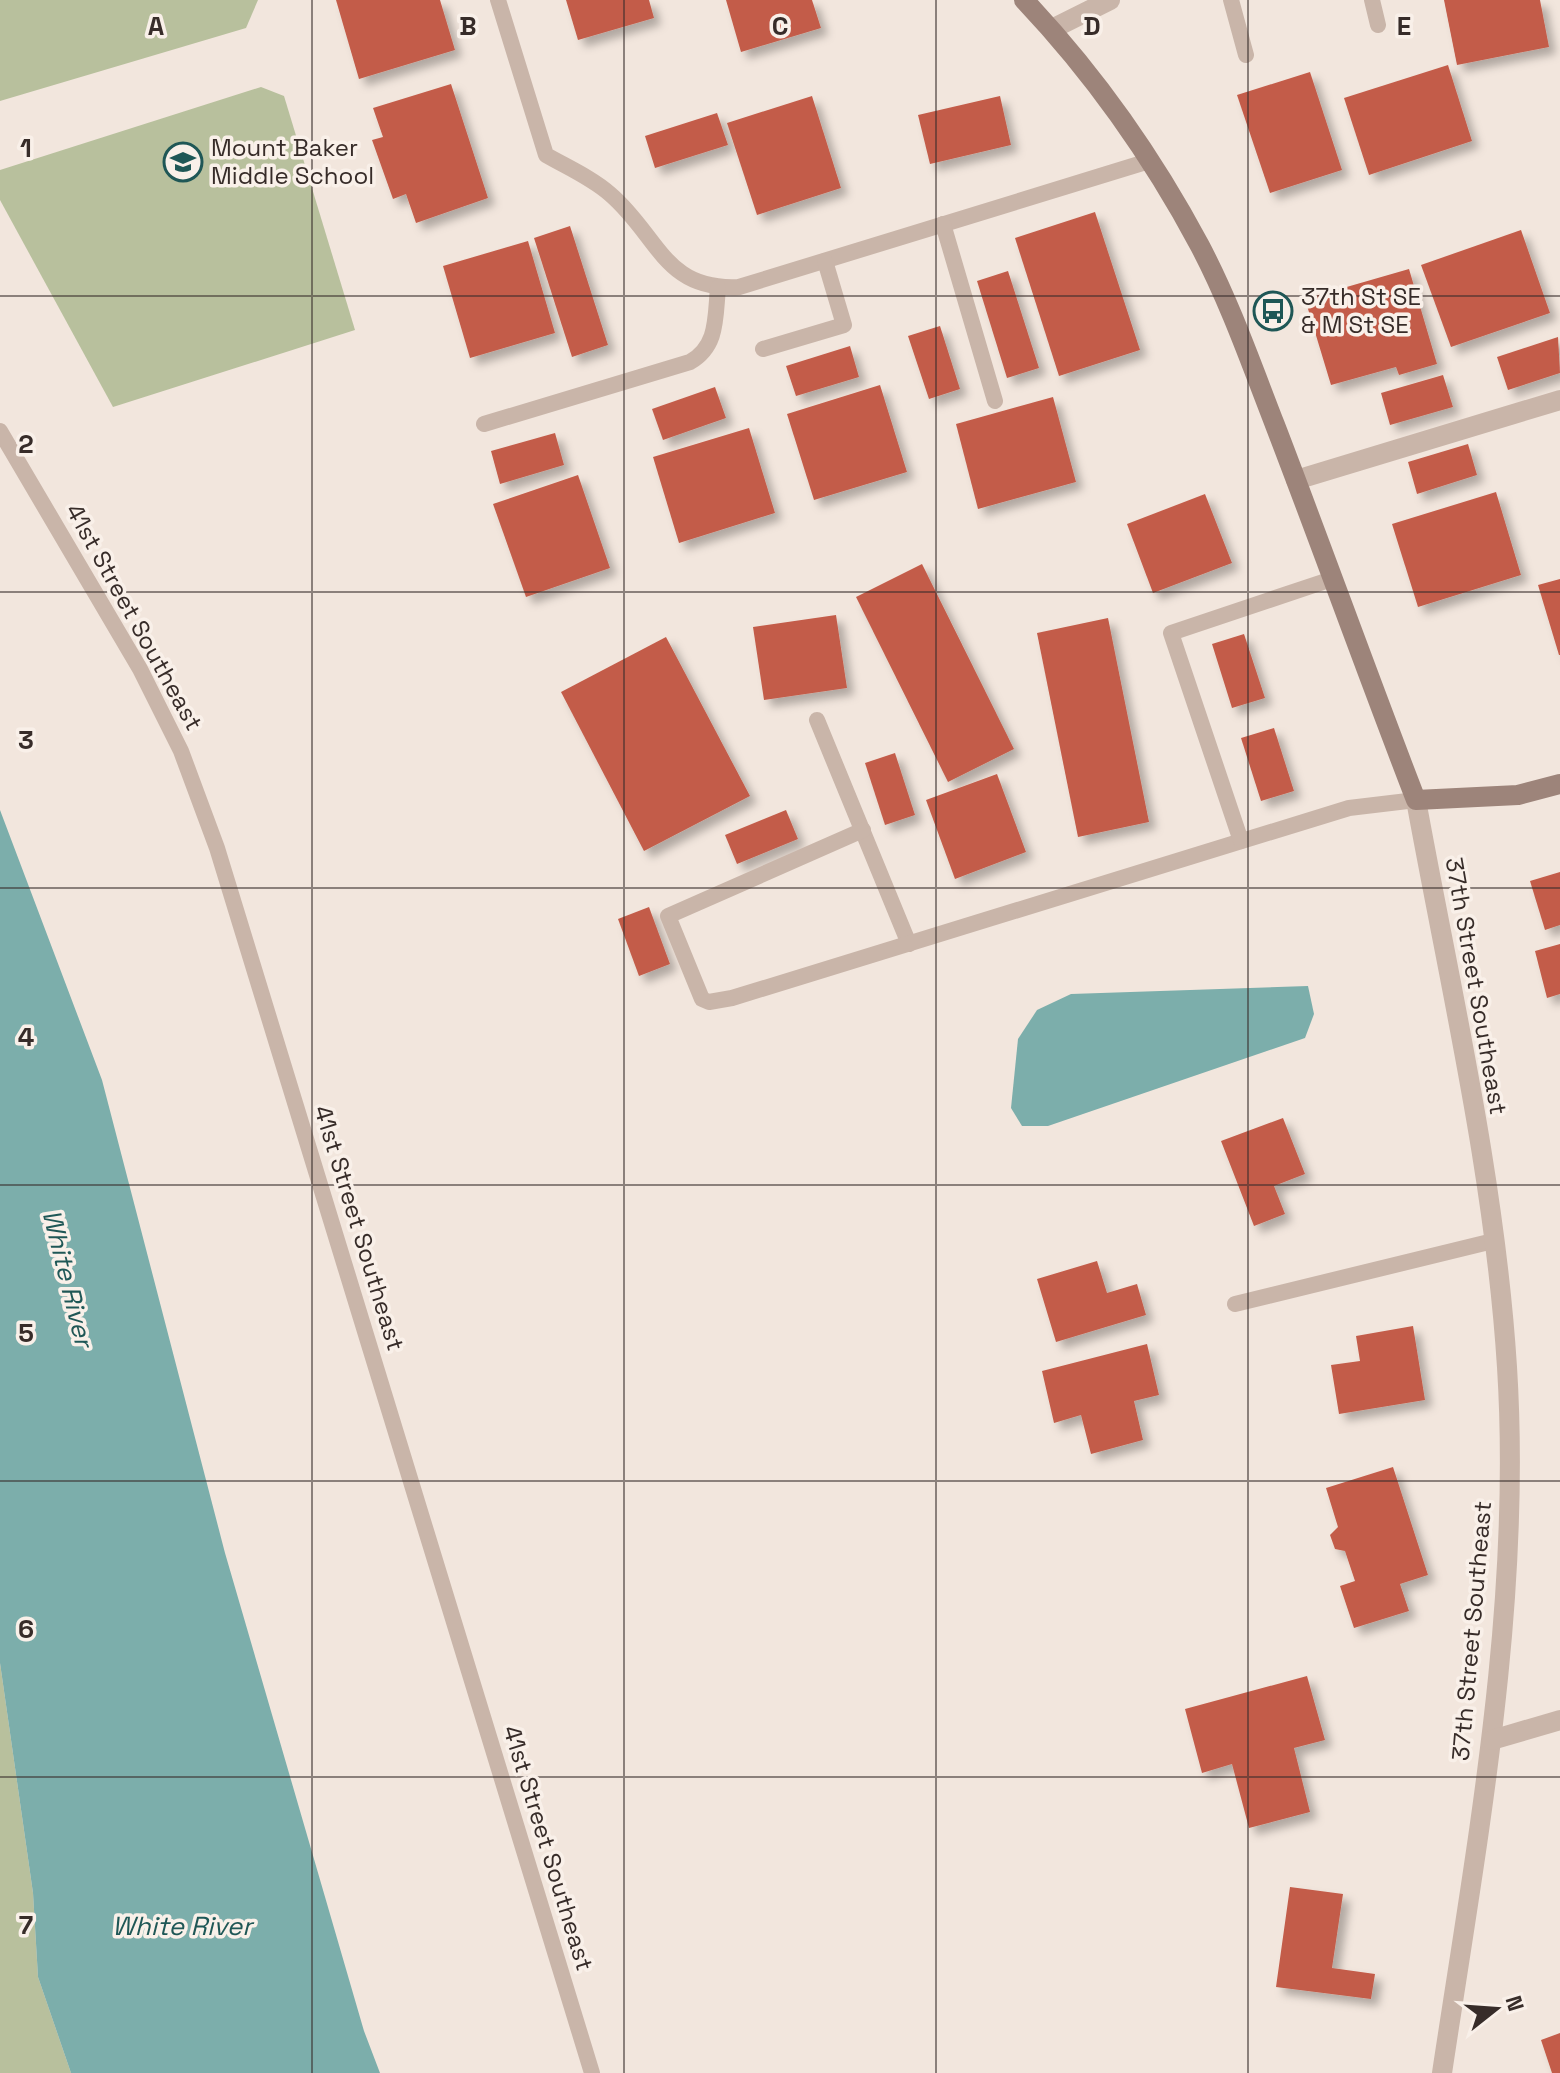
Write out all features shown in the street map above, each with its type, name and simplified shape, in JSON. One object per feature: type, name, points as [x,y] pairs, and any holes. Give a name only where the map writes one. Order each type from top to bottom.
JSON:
[{"type":"street","name":"37th Street Southeast","points":[[1024,0],[1052,29],[1149,161],[1202,249],[1296,480],[1416,800],[1493,1241],[1507,1367],[1510,1507],[1492,1740],[1442,2073]]},
{"type":"street","points":[[1052,29],[1110,0]]},
{"type":"street","points":[[1296,480],[1560,400]]},
{"type":"street","points":[[1416,800],[1518,795],[1560,784]]},
{"type":"street","points":[[1492,1740],[1560,1720]]},
{"type":"lane","points":[[498,0],[546,155],[609,192],[673,268],[693,283],[718,288],[739,287],[1149,161]]},
{"type":"lane","points":[[1231,0],[1246,55]]},
{"type":"lane","points":[[1372,0],[1378,25]]},
{"type":"lane","points":[[943,224],[995,401]]},
{"type":"lane","points":[[763,349],[844,325],[825,261]]},
{"type":"lane","points":[[484,424],[690,362],[704,355],[713,340],[718,288]]},
{"type":"lane","name":"41st Street Southeast","points":[[0,431],[140,669],[181,751],[217,848],[592,2073]]},
{"type":"lane","points":[[1241,841],[1171,633],[1332,579]]},
{"type":"lane","points":[[817,720],[909,944]]},
{"type":"lane","points":[[863,830],[668,916],[702,999],[709,1002],[732,998],[1349,808],[1416,800]]},
{"type":"lane","points":[[1235,1304],[1493,1241]]},
{"type":"green space","points":[[0,0],[258,0],[246,28],[0,101]]},
{"type":"green space","points":[[261,87],[284,96],[355,330],[113,407],[0,200],[0,170]]},
{"type":"green space","points":[[0,1663],[33,1893],[38,1977],[71,2073],[0,2073]]},
{"type":"water","name":"White River","points":[[0,810],[102,1080],[225,1553],[364,2031],[380,2073],[71,2073],[38,1977],[33,1893],[0,1663]]},
{"type":"water","points":[[1308,986],[1314,1014],[1305,1038],[1048,1126],[1022,1126],[1011,1108],[1018,1039],[1037,1010],[1071,994]]},
{"type":"building","points":[[336,0],[440,0],[455,50],[359,79]]},
{"type":"building","points":[[566,0],[649,0],[654,18],[578,40]]},
{"type":"building","points":[[726,0],[812,0],[821,28],[741,52]]},
{"type":"building","points":[[1444,0],[1540,0],[1549,47],[1457,65]]},
{"type":"building","points":[[1448,65],[1472,141],[1369,175],[1344,98]]},
{"type":"building","points":[[1310,72],[1342,170],[1270,193],[1237,95]]},
{"type":"building","points":[[451,84],[488,198],[416,223],[406,194],[393,199],[372,140],[383,137],[373,108]]},
{"type":"building","points":[[812,96],[841,188],[757,215],[727,123]]},
{"type":"building","points":[[1000,96],[1011,145],[930,164],[918,115]]},
{"type":"building","points":[[717,113],[728,145],[655,168],[645,136]]},
{"type":"building","points":[[1095,212],[1140,350],[1059,376],[1015,238]]},
{"type":"building","points":[[570,226],[608,345],[572,357],[534,238]]},
{"type":"building","points":[[1521,230],[1550,313],[1451,347],[1421,265]]},
{"type":"building","points":[[528,241],[555,333],[470,358],[443,266]]},
{"type":"building","points":[[1409,269],[1437,364],[1399,375],[1396,367],[1331,385],[1305,299]]},
{"type":"building","points":[[1008,271],[1039,368],[1007,378],[977,281]]},
{"type":"building","points":[[940,326],[960,389],[929,399],[908,336]]},
{"type":"building","points":[[1558,337],[1560,373],[1508,390],[1497,357]]},
{"type":"building","points":[[850,346],[859,377],[796,396],[786,366]]},
{"type":"building","points":[[1443,375],[1453,407],[1390,425],[1381,393]]},
{"type":"building","points":[[880,385],[907,472],[814,500],[787,414]]},
{"type":"building","points":[[715,387],[726,418],[663,440],[652,409]]},
{"type":"building","points":[[1053,397],[1076,482],[978,509],[956,424]]},
{"type":"building","points":[[749,428],[775,513],[679,543],[653,457]]},
{"type":"building","points":[[555,433],[564,465],[500,484],[491,451]]},
{"type":"building","points":[[1468,444],[1477,475],[1417,494],[1408,462]]},
{"type":"building","points":[[578,475],[610,568],[526,597],[493,504]]},
{"type":"building","points":[[1496,492],[1521,575],[1418,607],[1392,524]]},
{"type":"building","points":[[1205,494],[1232,563],[1153,593],[1127,524]]},
{"type":"building","points":[[922,564],[1014,749],[948,782],[856,597]]},
{"type":"building","points":[[1560,579],[1560,655],[1559,655],[1538,585]]},
{"type":"building","points":[[836,615],[847,688],[764,700],[753,627]]},
{"type":"building","points":[[1108,618],[1149,822],[1078,837],[1037,633]]},
{"type":"building","points":[[1244,634],[1265,698],[1232,708],[1212,644]]},
{"type":"building","points":[[666,637],[750,796],[644,851],[561,692]]},
{"type":"building","points":[[1274,728],[1294,791],[1261,801],[1241,738]]},
{"type":"building","points":[[895,753],[915,815],[885,825],[865,763]]},
{"type":"building","points":[[997,774],[1026,852],[955,879],[926,800]]},
{"type":"building","points":[[786,810],[798,839],[737,864],[725,835]]},
{"type":"building","points":[[1560,872],[1560,925],[1545,930],[1530,881]]},
{"type":"building","points":[[649,907],[670,964],[639,976],[618,919]]},
{"type":"building","points":[[1560,944],[1560,994],[1547,998],[1535,951]]},
{"type":"building","points":[[1283,1118],[1305,1174],[1274,1186],[1285,1214],[1254,1226],[1221,1141]]},
{"type":"building","points":[[1097,1261],[1107,1293],[1137,1284],[1146,1315],[1056,1342],[1037,1279]]},
{"type":"building","points":[[1413,1326],[1425,1400],[1339,1414],[1331,1365],[1360,1361],[1356,1336]]},
{"type":"building","points":[[1147,1344],[1159,1395],[1134,1401],[1143,1440],[1091,1454],[1081,1415],[1054,1423],[1042,1371]]},
{"type":"building","points":[[1393,1467],[1428,1575],[1400,1584],[1409,1611],[1354,1628],[1340,1586],[1355,1581],[1345,1551],[1335,1549],[1330,1535],[1338,1527],[1326,1488]]},
{"type":"building","points":[[1307,1676],[1325,1740],[1294,1748],[1310,1812],[1249,1828],[1232,1764],[1202,1773],[1185,1709]]},
{"type":"building","points":[[1290,1887],[1343,1894],[1332,1968],[1375,1974],[1371,1999],[1276,1987]]},
{"type":"building","points":[[1560,2033],[1560,2073],[1552,2073],[1541,2040]]},
{"type":"place","name":"Mount Baker Middle School","points":[[183,162]]},
{"type":"place","name":"37th St SE & M St SE","points":[[1273,311]]}]
